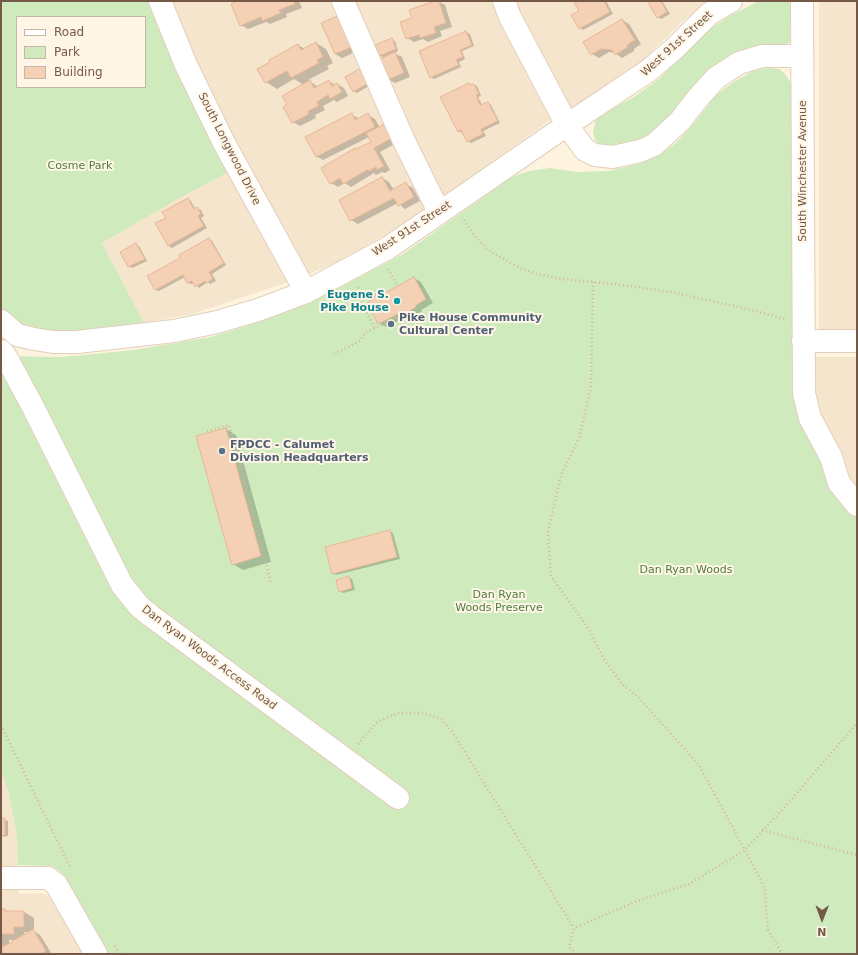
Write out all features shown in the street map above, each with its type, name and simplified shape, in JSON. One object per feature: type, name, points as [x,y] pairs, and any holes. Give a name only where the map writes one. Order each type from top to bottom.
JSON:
[{"type":"street","name":"South Longwood Drive","points":[[160,1],[186,65],[224,143],[306,292]]},
{"type":"street","points":[[343,1],[403,140],[439,212]]},
{"type":"street","points":[[504,1],[510,17],[567,125],[585,150],[595,155],[613,157],[640,151],[654,145],[668,134],[716,78],[739,63],[762,56],[802,56]]},
{"type":"street","name":"West 91st Street","points":[[1,321],[17,335],[54,342],[77,342],[174,331],[217,322],[258,310],[306,292],[388,248],[648,71],[674,49],[709,14],[731,1]]},
{"type":"street","name":"South Winchester Avenue","points":[[802,1],[804,393],[810,418],[831,457]]},
{"type":"street","points":[[803,341],[857,341]]},
{"type":"street","name":"Dan Ryan Woods Access Road","points":[[1,351],[5,355],[32,405],[122,585],[139,606],[398,798]]},
{"type":"street","points":[[831,457],[857,483]]},
{"type":"street","points":[[831,457],[839,483],[857,505]]},
{"type":"street","points":[[1,878],[48,878],[56,884],[104,947]]},
{"type":"path","points":[[465,220],[474,235],[488,250],[516,266],[537,274],[562,279],[671,292],[752,310],[781,319],[787,319]]},
{"type":"path","points":[[349,269],[361,292],[360,300],[375,328]]},
{"type":"path","points":[[593,282],[591,387],[579,438],[561,475],[548,532],[551,576],[590,630],[604,659],[622,684],[639,698],[699,765],[766,888],[768,930],[782,954]]},
{"type":"path","points":[[334,354],[360,341],[366,332],[401,316]]},
{"type":"path","points":[[207,431],[229,425],[270,582]]},
{"type":"path","points":[[345,759],[377,722],[398,712],[424,713],[441,719],[451,730],[574,928],[570,947],[576,954]]},
{"type":"path","points":[[574,928],[640,900],[689,884],[744,850],[760,835],[762,830],[792,799],[857,723]]},
{"type":"path","points":[[1,725],[73,874]]},
{"type":"path","points":[[762,830],[857,855]]},
{"type":"path","points":[[104,947],[120,954]]},
{"type":"shaded area","points":[[147,1],[707,1],[683,21],[632,71],[546,123],[413,219],[336,263],[285,283],[192,314],[144,323],[102,243],[227,173],[197,115]]},
{"type":"shaded area","points":[[819,1],[857,1],[857,330],[819,330]]},
{"type":"shaded area","points":[[793,357],[857,357],[857,510]]},
{"type":"shaded area","points":[[1,770],[9,794],[17,838],[19,894],[42,893],[52,898],[87,954],[1,954]]},
{"type":"green space","name":"Cosme Park","points":[[1,1],[147,1],[197,115],[227,173],[102,243],[144,323],[82,330],[47,332],[24,328],[5,317],[1,310]]},
{"type":"green space","points":[[759,1],[790,1],[790,41],[786,46],[677,111],[655,133],[620,147],[601,146],[595,140],[593,132],[596,119],[605,112],[634,97],[659,79],[704,33],[731,15]]},
{"type":"green space","name":"Dan Ryan Woods Preserve","points":[[768,68],[779,69],[785,74],[791,83],[793,357],[857,510],[857,954],[108,954],[61,872],[52,866],[18,865],[17,837],[9,794],[1,770],[1,356],[62,357],[134,350],[211,337],[295,309],[337,289],[403,254],[512,177],[529,171],[550,168],[577,172],[608,171],[639,164],[659,155],[676,143],[695,122],[715,96],[732,83],[753,71]]},
{"type":"building","points":[[238,1],[294,1],[295,4],[279,10],[281,13],[262,21],[261,17],[240,26],[231,4]]},
{"type":"building","points":[[439,1],[446,23],[434,27],[436,33],[420,38],[419,35],[406,39],[400,22],[412,18],[409,10]]},
{"type":"building","points":[[573,1],[604,1],[610,12],[579,29],[571,15],[579,11]]},
{"type":"building","points":[[647,1],[661,1],[667,12],[657,18]]},
{"type":"building","points":[[340,15],[354,46],[335,54],[321,23]]},
{"type":"building","points":[[622,19],[635,40],[627,45],[628,47],[615,55],[612,50],[601,49],[591,55],[583,42]]},
{"type":"building","points":[[466,31],[472,45],[460,50],[463,57],[456,60],[459,65],[430,78],[419,51]]},
{"type":"building","points":[[392,38],[396,49],[379,56],[375,45]]},
{"type":"building","points":[[316,42],[323,57],[317,60],[319,63],[291,78],[287,71],[265,83],[257,69],[270,62],[269,60],[298,44],[301,50]]},
{"type":"building","points":[[395,52],[404,73],[387,80],[379,59]]},
{"type":"building","points":[[361,68],[370,82],[353,92],[345,77]]},
{"type":"building","points":[[310,80],[314,88],[329,80],[332,86],[337,83],[342,92],[330,99],[328,95],[317,102],[319,106],[308,111],[309,114],[292,123],[283,107],[287,104],[282,96]]},
{"type":"building","points":[[469,83],[471,85],[474,84],[479,94],[476,95],[480,105],[488,102],[498,121],[481,129],[483,134],[467,142],[461,130],[458,132],[440,97]]},
{"type":"building","points":[[352,113],[355,120],[368,113],[375,127],[316,157],[305,137]]},
{"type":"building","points":[[387,123],[394,137],[374,148],[384,166],[377,170],[376,167],[369,171],[367,170],[343,184],[340,178],[330,184],[321,168],[355,148],[356,149],[371,142],[366,133]]},
{"type":"building","points":[[382,177],[390,191],[406,182],[414,197],[398,206],[394,198],[350,221],[339,200]]},
{"type":"building","points":[[188,198],[194,209],[197,207],[201,214],[198,216],[204,226],[168,246],[155,223],[166,218],[162,212]]},
{"type":"building","points":[[209,238],[224,263],[209,272],[213,279],[206,283],[205,281],[195,287],[192,281],[187,283],[183,275],[155,290],[147,276],[180,258],[179,255]]},
{"type":"building","points":[[136,243],[145,259],[128,267],[120,252]]},
{"type":"building","name":"Eugene S. Pike House","points":[[414,277],[426,299],[405,314],[404,311],[378,324],[367,303],[381,291],[387,292]]},
{"type":"building","points":[[226,428],[261,556],[232,565],[196,436]]},
{"type":"building","points":[[390,530],[397,557],[332,574],[325,547]]},
{"type":"building","points":[[349,576],[352,588],[339,592],[336,580]]},
{"type":"building","points":[[1,818],[5,818],[5,835],[1,836]]},
{"type":"building","points":[[1,909],[5,909],[5,911],[24,911],[24,927],[14,927],[14,934],[1,934]]},
{"type":"building","points":[[33,929],[46,951],[40,954],[4,954],[1,948]]},
{"type":"place","name":"Eugene S. Pike House","points":[[397,301]]},
{"type":"place","name":"Pike House Community Cultural Center","points":[[391,324]]},
{"type":"place","name":"FPDCC - Calumet Division Headquarters","points":[[222,451]]},
{"type":"park label","name":"Dan Ryan Woods","points":[[686,570]]}]
